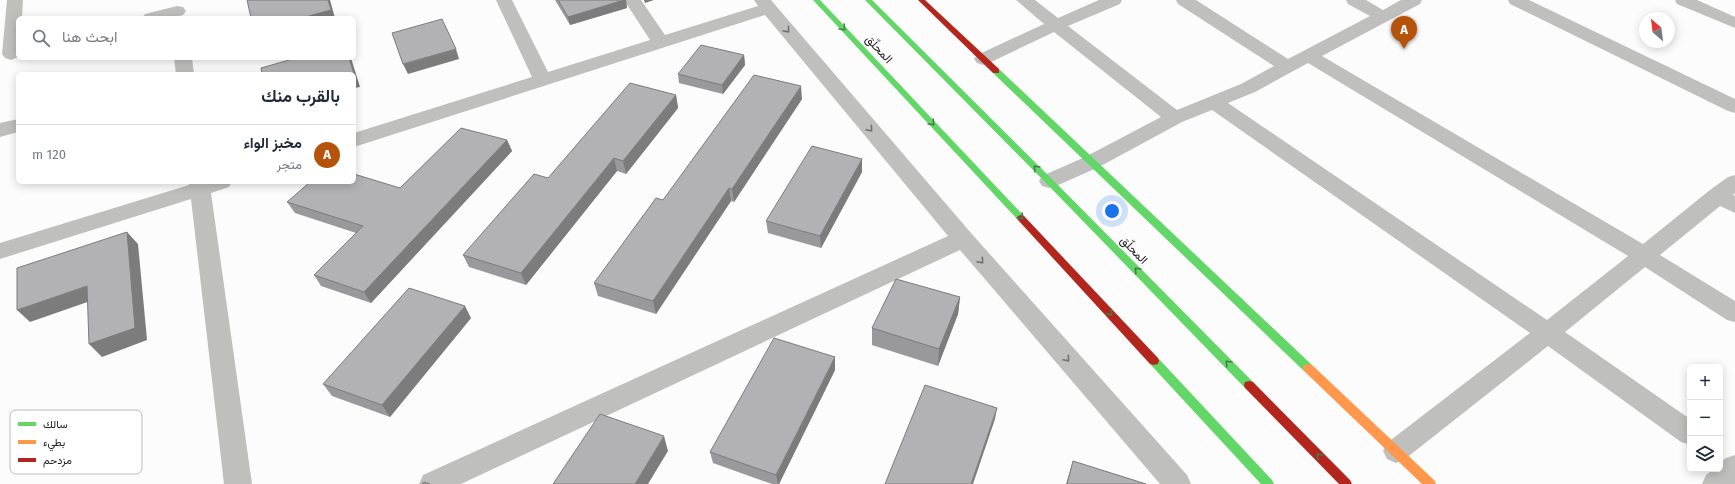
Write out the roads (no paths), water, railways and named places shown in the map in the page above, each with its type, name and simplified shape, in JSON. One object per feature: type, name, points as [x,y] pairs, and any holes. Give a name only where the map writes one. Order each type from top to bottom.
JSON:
[{"type":"main road","name":"المحلّق","points":[[816,0],[1005,200],[1268,484]]},
{"type":"main road","name":"المحلّق","points":[[868,0],[1049,180],[1346,484]]},
{"type":"main road","points":[[921,0],[1430,484]]},
{"type":"street","points":[[10,54],[16,0]]},
{"type":"street","points":[[504,0],[543,80]]},
{"type":"street","points":[[632,0],[661,42]]},
{"type":"street","points":[[1024,0],[1175,118]]},
{"type":"street","points":[[983,59],[1055,25],[1114,0]]},
{"type":"street","points":[[1184,0],[1288,67]]},
{"type":"street","points":[[1354,0],[1383,16]]},
{"type":"street","points":[[1049,180],[1092,162],[1175,118],[1248,88],[1414,0]]},
{"type":"street","points":[[1516,0],[1735,107]]},
{"type":"street","points":[[1683,0],[1735,23]]},
{"type":"street","points":[[356,139],[661,42],[765,4],[963,239],[1177,484]]},
{"type":"street","points":[[158,16],[177,10]]},
{"type":"street","points":[[1308,56],[1643,255],[1735,313]]},
{"type":"street","points":[[183,60],[185,72]]},
{"type":"street","points":[[1213,102],[1548,333],[1687,432]]},
{"type":"street","points":[[0,130],[16,126]]},
{"type":"street","points":[[0,251],[207,184],[238,484]]},
{"type":"street","points":[[1396,452],[1548,333],[1643,255],[1729,194]]},
{"type":"street","points":[[433,484],[963,239]]},
{"type":"street","points":[[1716,484],[1735,467],[1723,458]]},
{"type":"place","name":"مخبز الواء","points":[[1404,49]]}]
